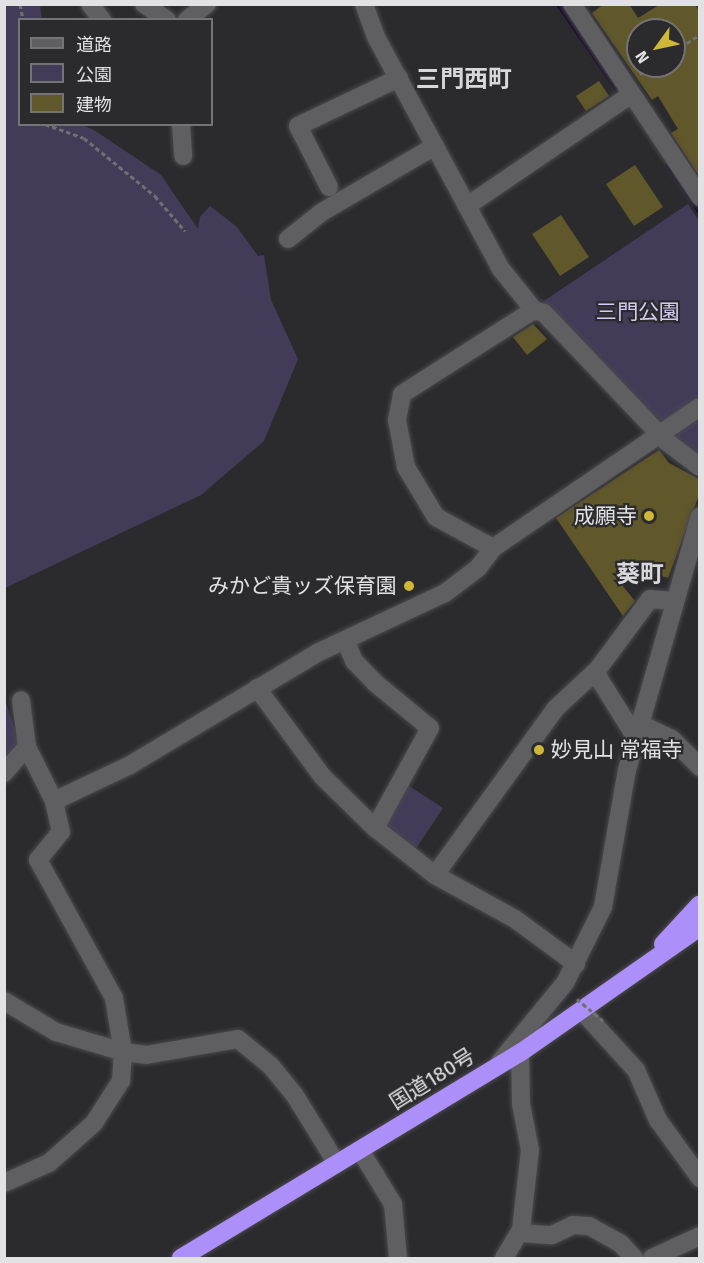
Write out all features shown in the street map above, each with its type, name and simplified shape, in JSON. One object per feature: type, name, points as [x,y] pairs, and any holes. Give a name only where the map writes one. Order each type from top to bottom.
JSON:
[{"type":"highway","points":[[637,972],[699,904]]},
{"type":"highway","name":"国道180号","points":[[188,1257],[520,1053],[580,1006],[637,972],[699,927]]},
{"type":"street","points":[[90,4],[100,18]]},
{"type":"street","points":[[144,4],[164,18]]},
{"type":"street","points":[[190,18],[207,4]]},
{"type":"street","points":[[364,4],[399,78],[501,268],[534,310],[544,313],[662,435],[699,467]]},
{"type":"street","points":[[572,4],[699,198]]},
{"type":"street","points":[[329,187],[298,126],[399,78]]},
{"type":"street","points":[[467,206],[632,94]]},
{"type":"street","points":[[181,126],[183,156]]},
{"type":"street","points":[[288,239],[322,212],[435,146]]},
{"type":"street","points":[[493,548],[436,517],[406,467],[397,420],[402,394],[534,310]]},
{"type":"street","points":[[54,801],[130,765],[257,688],[445,592],[478,568],[493,548],[662,435],[699,407]]},
{"type":"street","points":[[499,1064],[544,1013],[576,964],[603,908],[638,731],[673,600],[699,516]]},
{"type":"street","points":[[435,875],[555,709],[595,672],[650,599],[673,600]]},
{"type":"street","points":[[346,642],[354,661],[374,682],[430,728],[375,828]]},
{"type":"street","points":[[595,672],[638,731],[672,740],[699,768]]},
{"type":"street","points":[[257,688],[322,776],[375,828],[435,875],[515,919],[576,964]]},
{"type":"street","points":[[4,1183],[49,1163],[94,1123],[121,1081],[123,1052],[114,998],[39,860],[59,840],[54,801],[27,747],[21,700]]},
{"type":"street","points":[[4,773],[27,747]]},
{"type":"street","points":[[4,1001],[56,1032],[123,1052],[146,1055],[238,1039],[272,1066],[294,1094],[337,1164]]},
{"type":"street","points":[[580,1006],[636,1070],[658,1120],[699,1178]]},
{"type":"street","points":[[504,1258],[520,1233],[530,1150],[521,1104],[520,1053]]},
{"type":"street","points":[[360,1150],[393,1204],[398,1258]]},
{"type":"street","points":[[520,1233],[552,1235],[573,1225],[589,1226],[621,1244],[634,1258]]},
{"type":"street","points":[[652,1258],[699,1236]]},
{"type":"path","points":[[686,43],[699,35]]},
{"type":"path","points":[[51,126],[84,138],[154,196],[185,231]]},
{"type":"path","points":[[580,1006],[603,1021]]},
{"type":"green space","points":[[4,5],[40,5],[42,18],[18,18],[18,126],[84,126],[94,130],[161,175],[198,229],[200,217],[210,206],[237,227],[258,256],[264,255],[271,300],[298,359],[264,441],[201,495],[5,588]]},
{"type":"green space","name":"三門公園","points":[[688,204],[699,221],[699,397],[664,424],[541,303]]},
{"type":"green space","points":[[699,416],[699,462],[669,439]]},
{"type":"green space","points":[[4,697],[19,742],[5,758],[4,758]]},
{"type":"green space","points":[[406,784],[443,808],[413,853],[381,825]]},
{"type":"building","points":[[604,4],[629,4],[638,18],[626,18],[626,62],[592,13]]},
{"type":"building","points":[[695,4],[699,11],[699,176],[671,133],[678,129],[658,96],[652,100],[637,78],[686,78],[686,18],[638,18],[659,5]]},
{"type":"building","points":[[599,81],[609,96],[586,111],[576,96]]},
{"type":"building","points":[[635,165],[663,207],[634,226],[606,184]]},
{"type":"building","points":[[561,215],[589,257],[560,276],[532,234]]},
{"type":"building","points":[[533,324],[547,339],[527,355],[513,337]]},
{"type":"building","points":[[659,450],[669,463],[699,479],[699,495],[668,578],[651,573],[644,562],[617,579],[635,601],[623,616],[556,518]]},
{"type":"waterway","points":[[558,4],[618,91]]},
{"type":"waterway","points":[[667,164],[700,213]]},
{"type":"place","name":"成願寺","points":[[649,516]]},
{"type":"place","name":"みかど貴ッズ保育園","points":[[409,586]]},
{"type":"place","name":"妙見山 常福寺","points":[[539,750]]},
{"type":"district","name":"三門西町","points":[[464,80]]},
{"type":"district","name":"葵町","points":[[640,575]]}]
